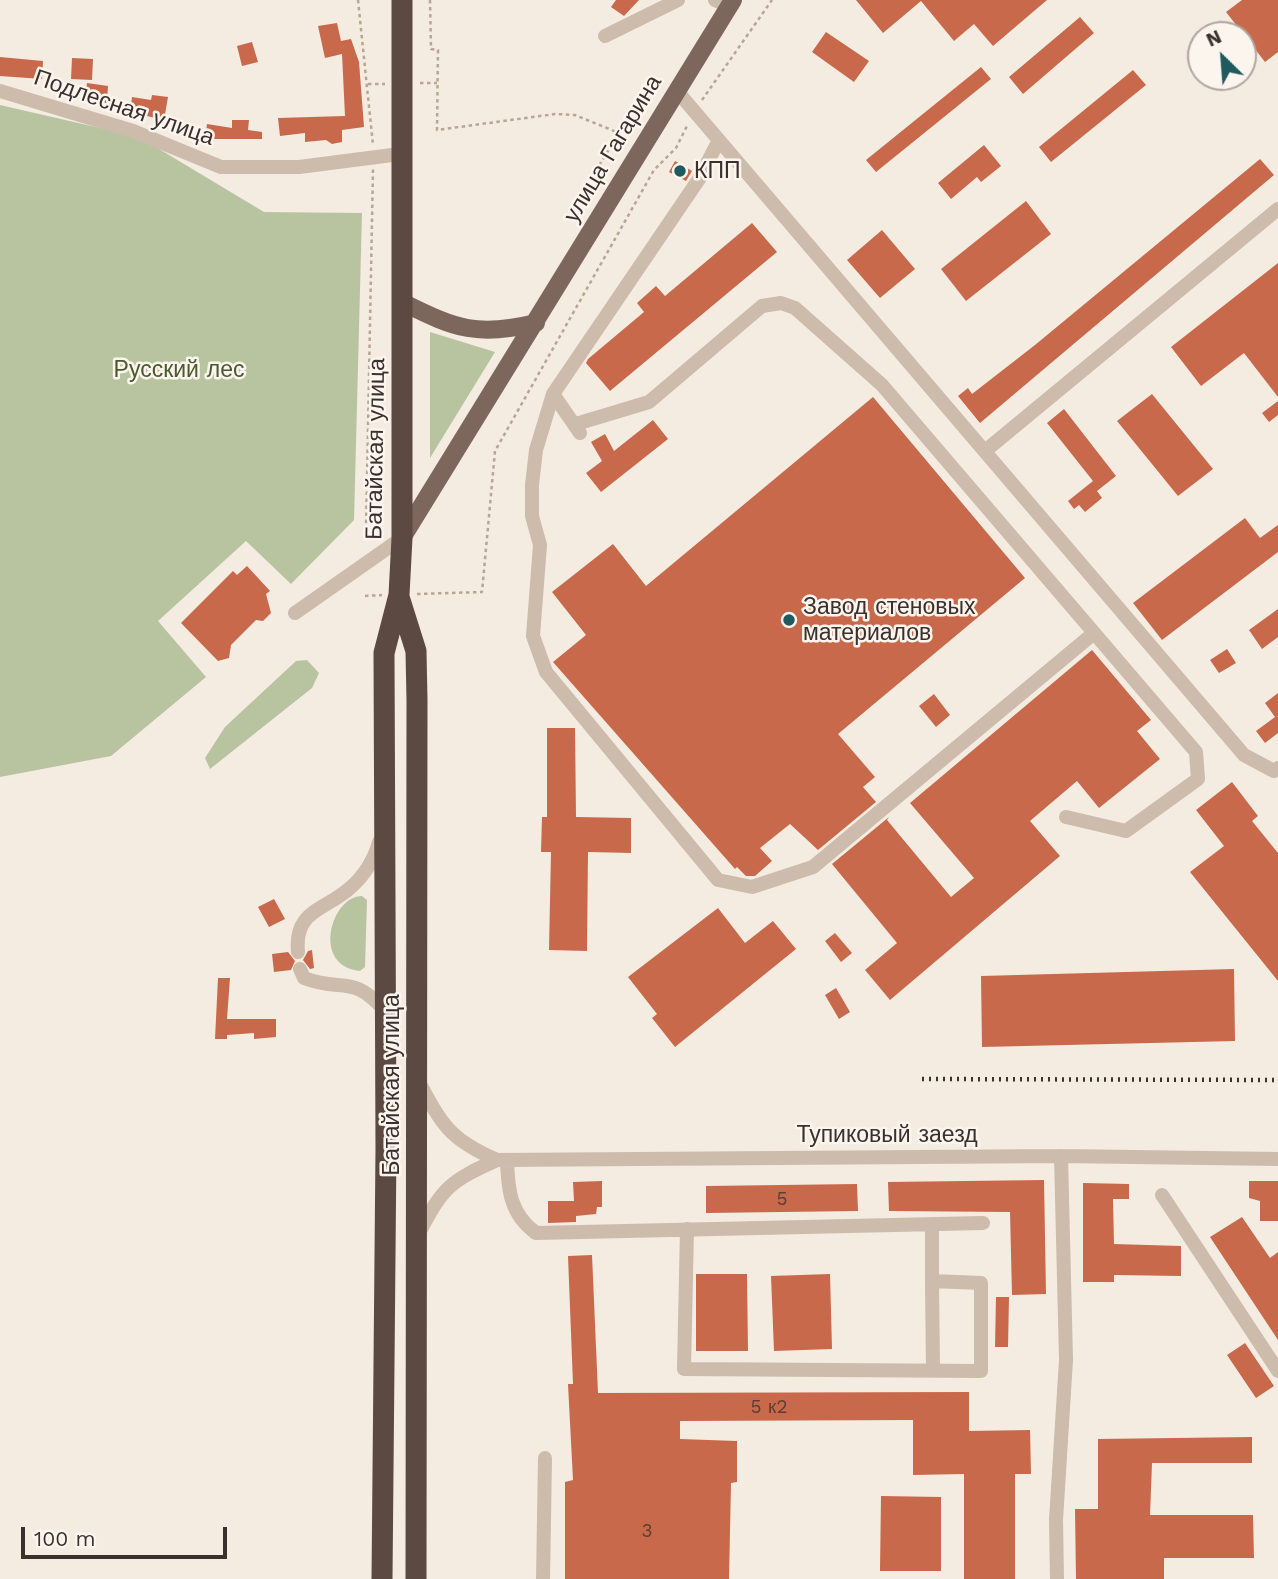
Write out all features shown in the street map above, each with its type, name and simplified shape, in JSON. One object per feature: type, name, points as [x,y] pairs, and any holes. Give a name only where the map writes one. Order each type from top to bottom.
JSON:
[{"type":"highway","points":[[400,155],[402,0]]},
{"type":"highway","name":"Батайская улица","points":[[382,1579],[384,653],[399,595],[402,538],[404,303],[400,155]]},
{"type":"highway","name":"Батайская улица","points":[[399,595],[416,651],[416,1579]]},
{"type":"main road","name":"улица Гагарина","points":[[402,538],[677,92],[725,2]]},
{"type":"main road","points":[[404,303],[444,322],[475,331],[536,323]]},
{"type":"street","points":[[605,36],[678,0]]},
{"type":"street","name":"Подлесная улица","points":[[0,91],[133,131],[220,167],[299,167],[373,156],[400,155]]},
{"type":"street","points":[[677,92],[1244,755],[1277,772]]},
{"type":"street","points":[[719,140],[699,179],[553,394],[536,450],[532,485],[532,516],[540,545],[533,636],[547,672],[718,880],[752,887],[813,867],[1094,633]]},
{"type":"street","points":[[985,451],[1278,209]]},
{"type":"street","points":[[553,394],[578,428],[649,402],[762,306],[781,303],[795,308],[882,385],[1196,752],[1198,779],[1126,831],[1066,817]]},
{"type":"street","points":[[295,613],[402,538]]},
{"type":"street","points":[[298,952],[296,933],[304,921],[349,889],[373,861],[385,824]]},
{"type":"street","points":[[300,970],[304,978],[313,982],[352,984],[369,992],[385,1011]]},
{"type":"street","points":[[418,1079],[443,1124],[455,1139],[502,1160]]},
{"type":"street","points":[[1057,1579],[1056,1520],[1066,1360],[1061,1156]]},
{"type":"street","name":"Тупиковый заезд","points":[[502,1160],[1061,1156],[1278,1159]]},
{"type":"street","points":[[502,1160],[513,1209],[523,1224],[536,1233],[983,1223]]},
{"type":"street","points":[[418,1236],[445,1188],[458,1178],[502,1160]]},
{"type":"street","points":[[1162,1195],[1278,1370]]},
{"type":"street","points":[[932,1224],[933,1369]]},
{"type":"street","points":[[687,1229],[684,1369],[981,1371],[981,1283],[932,1281]]},
{"type":"street","points":[[543,1579],[545,1458]]},
{"type":"path","points":[[358,0],[373,156],[366,530]]},
{"type":"path","points":[[430,0],[430,49],[438,50],[437,130],[555,114],[575,116],[619,133],[600,164]]},
{"type":"path","points":[[365,596],[482,593],[495,451],[654,170],[676,148],[694,111],[772,0]]},
{"type":"green space","name":"Русский лес","points":[[0,105],[139,137],[264,212],[362,213],[354,520],[291,584],[246,541],[158,621],[206,677],[111,756],[0,777]]},
{"type":"green space","points":[[430,332],[495,352],[430,458]]},
{"type":"green space","points":[[307,660],[319,673],[312,688],[210,769],[205,758],[225,727],[296,661]]},
{"type":"green space","points":[[362,896],[367,900],[365,967],[360,971],[345,966],[335,957],[331,932],[342,907],[351,899]]},
{"type":"building","points":[[616,0],[639,0],[624,16],[611,7]]},
{"type":"building","points":[[856,0],[1047,0],[993,46],[974,24],[954,41],[921,1],[883,33]]},
{"type":"building","points":[[1242,0],[1278,0],[1278,52],[1265,62],[1257,52],[1257,21],[1233,21],[1226,12]]},
{"type":"building","points":[[1080,17],[1094,33],[1023,94],[1009,77]]},
{"type":"building","points":[[337,23],[341,41],[351,39],[359,62],[364,127],[342,130],[342,142],[332,144],[326,140],[305,142],[305,133],[280,136],[278,118],[345,116],[342,54],[325,58],[318,26]]},
{"type":"building","points":[[826,32],[869,61],[854,82],[812,52]]},
{"type":"building","points":[[252,42],[258,62],[242,66],[237,46]]},
{"type":"building","points":[[0,57],[43,61],[42,79],[0,76]]},
{"type":"building","points":[[72,58],[93,59],[92,80],[71,79]]},
{"type":"building","points":[[981,67],[991,79],[876,172],[866,160]]},
{"type":"building","points":[[1133,70],[1146,85],[1051,162],[1039,147]]},
{"type":"building","points":[[87,83],[108,86],[107,103],[85,100]]},
{"type":"building","points":[[152,95],[168,97],[164,120],[130,112],[132,97],[151,100]]},
{"type":"building","points":[[232,120],[249,120],[248,130],[262,132],[262,139],[205,139],[207,124],[232,128]]},
{"type":"building","points":[[984,145],[1001,166],[981,182],[977,177],[951,199],[938,183]]},
{"type":"building","points":[[1260,159],[1274,175],[980,423],[958,396],[968,388],[972,394],[1035,345]]},
{"type":"building","name":"КПП","points":[[675,161],[692,171],[686,181],[669,172]]},
{"type":"building","points":[[1026,201],[1051,234],[966,301],[941,269]]},
{"type":"building","points":[[752,223],[777,252],[610,391],[586,363],[588,359],[644,312],[637,303],[656,286],[665,296]]},
{"type":"building","points":[[882,230],[915,269],[880,298],[847,260]]},
{"type":"building","points":[[1278,263],[1278,397],[1244,353],[1201,386],[1171,347]]},
{"type":"building","points":[[1152,394],[1213,469],[1178,496],[1117,421]]},
{"type":"building","name":"Завод стеновых материалов","points":[[873,397],[1025,578],[838,734],[875,777],[863,787],[876,802],[818,850],[790,824],[760,848],[772,861],[755,876],[746,876],[737,867],[735,869],[553,662],[586,635],[552,592],[613,544],[646,586]]},
{"type":"building","points":[[1278,401],[1278,415],[1269,422],[1262,413]]},
{"type":"building","points":[[1064,409],[1116,476],[1097,491],[1102,498],[1085,512],[1079,505],[1074,509],[1068,501],[1093,481],[1047,423]]},
{"type":"building","points":[[653,420],[668,439],[601,492],[586,473],[602,461],[591,442],[605,434],[614,451]]},
{"type":"building","points":[[1245,518],[1260,538],[1278,525],[1278,552],[1162,640],[1133,603]]},
{"type":"building","points":[[247,566],[270,591],[266,594],[271,613],[263,621],[256,620],[231,645],[229,658],[218,661],[181,623],[233,571],[237,575]]},
{"type":"building","points":[[1278,609],[1278,637],[1262,649],[1249,630]]},
{"type":"building","points":[[1227,649],[1236,663],[1219,673],[1210,660]]},
{"type":"building","points":[[1092,650],[1151,720],[1137,731],[1160,759],[1099,808],[1077,781],[1030,821],[1060,856],[890,1000],[865,970],[897,943],[832,864],[889,817],[887,820],[951,897],[974,878],[910,803]]},
{"type":"building","points":[[1278,693],[1278,733],[1265,743],[1256,731],[1275,717],[1265,703]]},
{"type":"building","points":[[934,694],[950,715],[936,727],[919,706]]},
{"type":"building","points":[[547,728],[575,728],[576,817],[631,818],[631,853],[588,852],[587,951],[549,950],[551,852],[541,852],[542,817],[547,817]]},
{"type":"building","points":[[1232,782],[1258,816],[1252,821],[1278,853],[1278,981],[1190,872],[1224,846],[1196,810]]},
{"type":"building","points":[[274,899],[285,919],[269,927],[258,907]]},
{"type":"building","points":[[718,908],[745,943],[773,921],[796,949],[675,1047],[652,1018],[657,1014],[628,977]]},
{"type":"building","points":[[835,933],[852,953],[841,962],[825,941]]},
{"type":"building","points":[[312,950],[314,968],[310,969],[303,960],[308,951]]},
{"type":"building","points":[[288,952],[295,961],[291,970],[274,972],[272,954]]},
{"type":"building","points":[[1234,969],[1235,1041],[982,1047],[981,976]]},
{"type":"building","points":[[218,978],[230,978],[227,1019],[276,1019],[276,1037],[254,1039],[254,1033],[227,1035],[227,1039],[215,1039]]},
{"type":"building","points":[[836,988],[850,1012],[839,1019],[825,995]]},
{"type":"building","points":[[1044,1180],[1046,1294],[1012,1295],[1010,1212],[889,1211],[888,1182]]},
{"type":"building","points":[[602,1181],[602,1207],[597,1207],[596,1214],[576,1216],[576,1222],[548,1223],[548,1201],[574,1201],[573,1182]]},
{"type":"building","points":[[1249,1181],[1278,1181],[1278,1221],[1260,1221],[1260,1201],[1249,1198]]},
{"type":"building","points":[[1083,1183],[1129,1184],[1129,1199],[1113,1199],[1114,1244],[1181,1246],[1181,1276],[1114,1275],[1114,1282],[1083,1282]]},
{"type":"building","points":[[857,1184],[858,1211],[706,1213],[706,1186]]},
{"type":"building","points":[[1242,1217],[1270,1258],[1278,1252],[1278,1340],[1210,1237]]},
{"type":"building","points":[[592,1255],[598,1393],[969,1392],[969,1431],[1030,1430],[1031,1474],[1015,1474],[1015,1579],[964,1579],[964,1474],[913,1475],[913,1420],[680,1421],[680,1439],[737,1441],[737,1482],[731,1483],[729,1579],[565,1579],[565,1482],[573,1480],[568,1384],[573,1384],[568,1256]]},
{"type":"building","points":[[696,1274],[747,1274],[748,1351],[696,1351]]},
{"type":"building","points":[[830,1274],[832,1349],[774,1351],[771,1276]]},
{"type":"building","points":[[996,1297],[1009,1297],[1008,1347],[995,1347]]},
{"type":"building","points":[[1245,1343],[1274,1386],[1256,1398],[1227,1355]]},
{"type":"building","points":[[1252,1437],[1252,1463],[1152,1463],[1150,1515],[1253,1515],[1254,1558],[1164,1558],[1164,1579],[1076,1579],[1075,1509],[1098,1509],[1098,1439]]},
{"type":"building","points":[[881,1496],[941,1497],[941,1571],[880,1571]]},
{"type":"railway","points":[[922,1079],[1278,1080]]},
{"type":"place","name":"КПП","points":[[680,171]]},
{"type":"place","name":"Завод стеновых материалов","points":[[789,620]]}]
